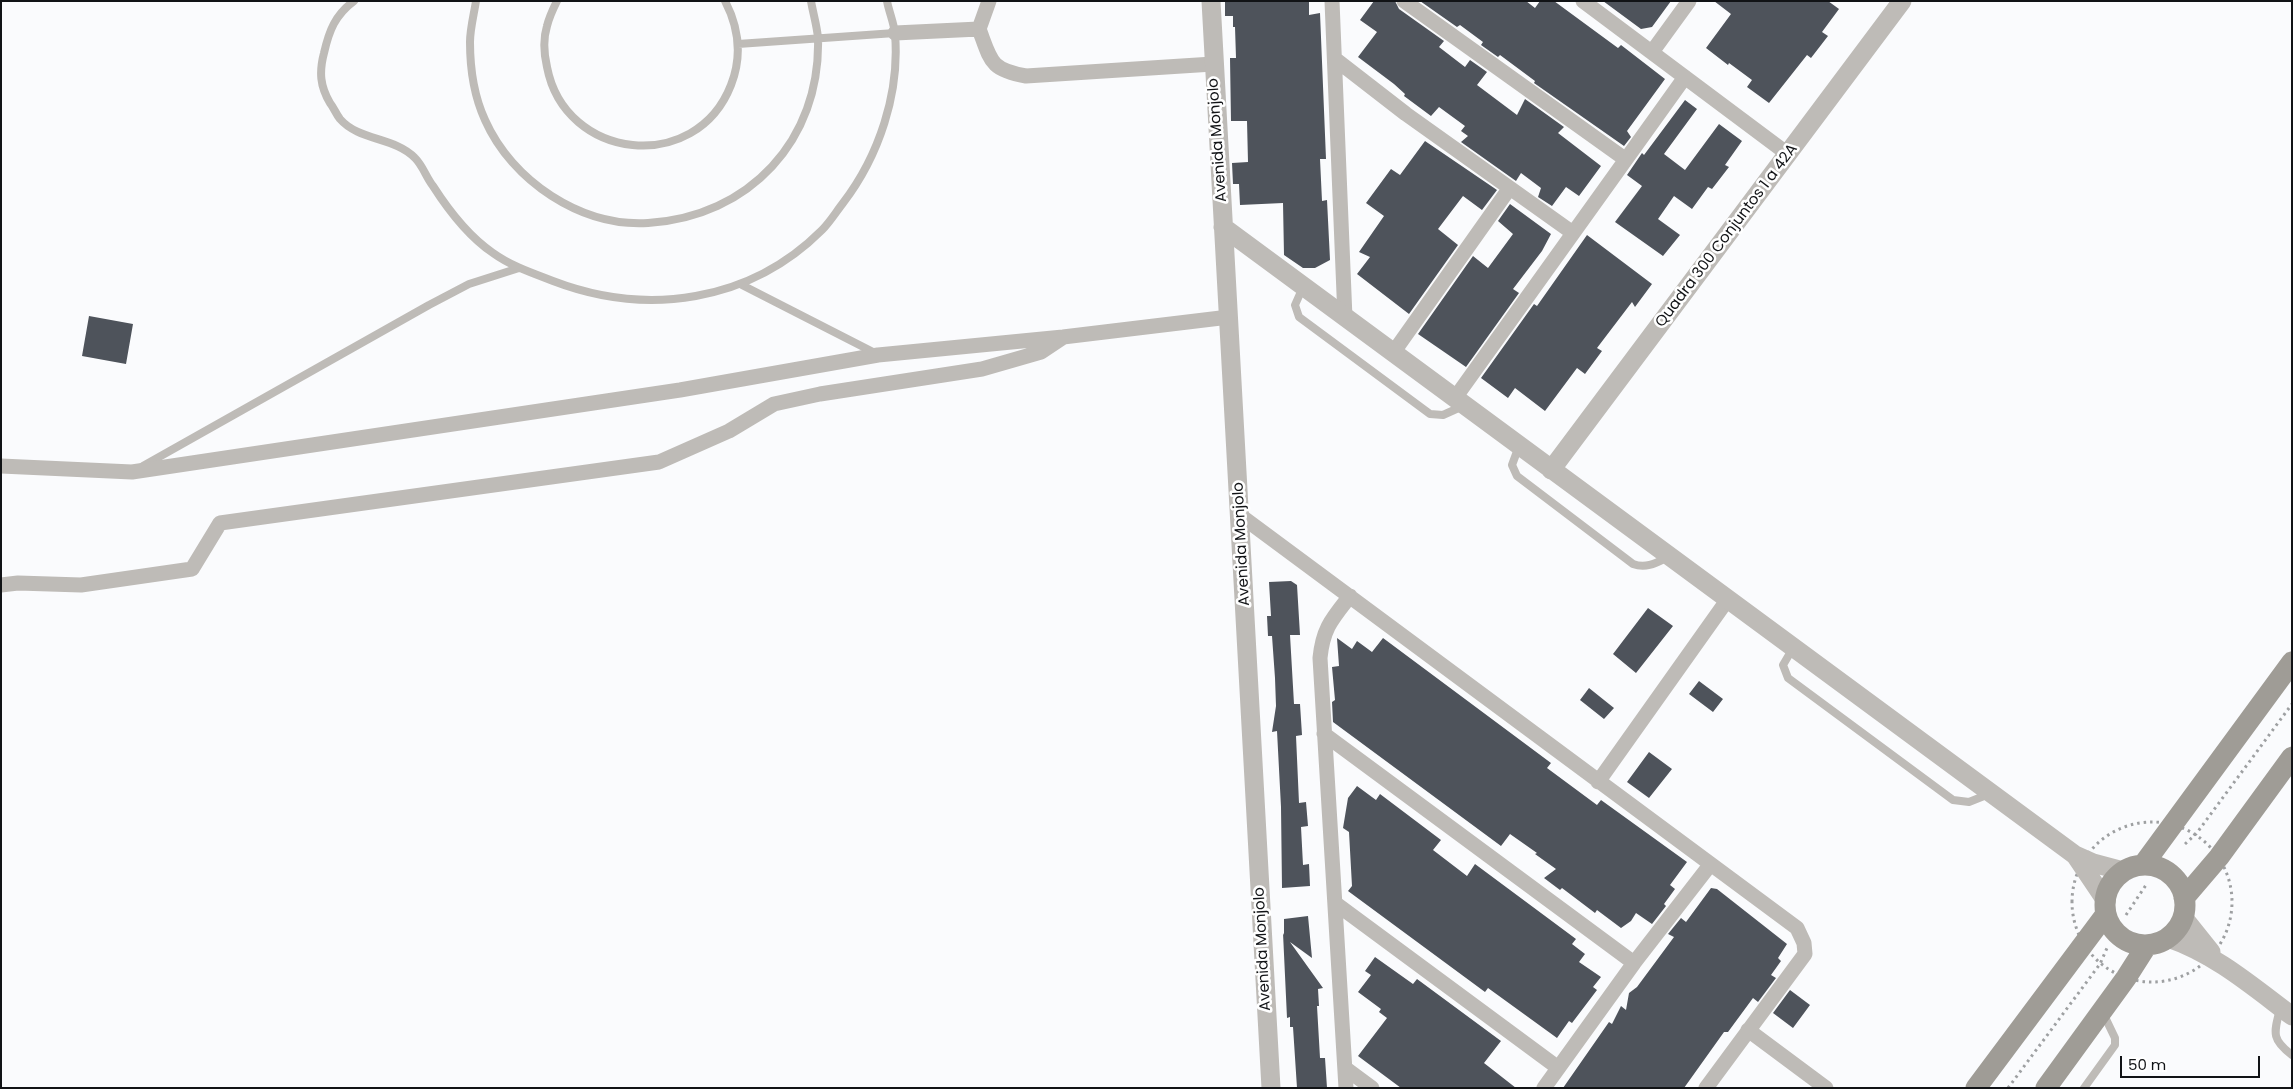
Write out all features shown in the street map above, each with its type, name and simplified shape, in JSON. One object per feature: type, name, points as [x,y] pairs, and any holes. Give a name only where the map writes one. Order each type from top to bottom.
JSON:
[{"type":"main road","points":[[2292,662],[2142,868],[2111,884],[2109,915],[2124,939],[2135,944],[2147,945],[2168,938],[2177,929],[2184,908],[2292,757]]},
{"type":"main road","points":[[2142,868],[2176,879],[2184,908]]},
{"type":"main road","points":[[1976,1088],[2083,943],[2109,915]]},
{"type":"main road","points":[[2046,1088],[2102,1012],[2147,945]]},
{"type":"street","points":[[989,1],[979,29],[990,60],[1004,72],[1026,76],[1213,64]]},
{"type":"street","name":"Avenida Monjolo","points":[[1211,1],[1213,64],[1241,516],[1271,1088]]},
{"type":"street","points":[[1332,1],[1345,318]]},
{"type":"street","points":[[1404,1],[1624,159]]},
{"type":"street","points":[[1583,1],[1789,154]]},
{"type":"street","points":[[1652,52],[1689,1]]},
{"type":"street","name":"Quadra 300 Conjuntos 1 a 42A","points":[[1552,470],[1902,1]]},
{"type":"street","points":[[895,33],[979,29]]},
{"type":"street","points":[[1334,59],[1509,189],[1573,233]]},
{"type":"street","points":[[1460,402],[1624,159],[1686,77]]},
{"type":"street","points":[[1393,353],[1509,189]]},
{"type":"street","points":[[1223,227],[2080,859],[2109,915]]},
{"type":"street","points":[[1,466],[132,472],[680,390],[878,355],[1063,337],[1229,317]]},
{"type":"street","points":[[1,585],[18,583],[81,585],[192,569],[220,523],[659,462],[729,431],[774,404],[820,394],[982,369],[1041,352],[1063,337]]},
{"type":"street","points":[[1241,516],[1797,928],[1804,943],[1805,954],[1706,1088]]},
{"type":"street","points":[[1346,1088],[1320,658],[1322,638],[1327,626],[1350,596]]},
{"type":"street","points":[[1598,782],[1728,599]]},
{"type":"street","points":[[1324,734],[1634,963]]},
{"type":"street","points":[[2080,859],[2142,868]]},
{"type":"street","points":[[1544,1088],[1634,963],[1710,865]]},
{"type":"street","points":[[1335,903],[1557,1068]]},
{"type":"street","points":[[2184,908],[2202,944],[2213,957]]},
{"type":"street","points":[[2168,938],[2191,946],[2213,957],[2286,1011]]},
{"type":"street","points":[[1748,1030],[1826,1088]]},
{"type":"street","points":[[1345,1068],[1372,1088]]},
{"type":"lane","points":[[354,1],[346,7],[330,27],[322,60],[320,78],[324,92],[341,120],[354,130],[406,149],[418,161],[454,217],[492,253],[518,268],[564,285],[609,298],[661,301],[704,295],[742,285],[785,260],[823,229],[849,196],[872,154],[884,124],[894,80],[895,33],[887,1]]},
{"type":"lane","points":[[476,1],[470,40],[473,81],[485,120],[506,155],[534,184],[568,206],[614,220],[647,224],[686,219],[725,204],[758,182],[785,152],[805,117],[816,78],[818,37],[811,1]]},
{"type":"lane","points":[[556,1],[546,27],[544,54],[550,82],[562,106],[582,126],[606,140],[633,146],[661,145],[687,136],[709,120],[726,98],[736,72],[738,44],[733,17],[725,1]]},
{"type":"lane","points":[[738,44],[895,33]]},
{"type":"lane","points":[[132,472],[428,305],[469,284],[518,268]]},
{"type":"lane","points":[[742,285],[878,355]]},
{"type":"lane","points":[[1303,287],[1295,305],[1299,317],[1430,414],[1444,415],[1460,402]]},
{"type":"lane","points":[[1519,446],[1512,465],[1517,476],[1633,564],[1641,567],[1649,566],[1671,556]]},
{"type":"lane","points":[[1794,647],[1783,665],[1788,678],[1945,795],[1961,803],[1991,793]]},
{"type":"lane","points":[[2286,1011],[2275,1037],[2279,1046],[2292,1055]]},
{"type":"lane","points":[[2084,1088],[2115,1045],[2115,1038],[2102,1012]]},
{"type":"path","points":[[2181,848],[2196,834],[2292,704]]},
{"type":"path","points":[[2147,821],[2173,824],[2196,834],[2219,857],[2230,881],[2232,907],[2229,927],[2213,957],[2193,972],[2172,980],[2149,982],[2126,978],[2100,964],[2083,943],[2073,917],[2072,889],[2080,859],[2100,840],[2122,827],[2147,821]]},
{"type":"path","points":[[2008,1088],[2100,964],[2109,915],[2142,868]]},
{"type":"building","points":[[1225,1],[1309,1],[1309,15],[1320,13],[1326,159],[1320,159],[1322,201],[1327,200],[1330,260],[1315,268],[1303,268],[1284,255],[1283,203],[1240,205],[1239,184],[1233,184],[1232,163],[1248,162],[1247,121],[1231,121],[1230,58],[1236,58],[1235,27],[1233,27],[1233,16],[1225,16]]},
{"type":"building","points":[[1374,1],[1395,1],[1399,9],[1444,41],[1439,47],[1465,67],[1470,60],[1487,72],[1477,85],[1517,115],[1525,99],[1564,127],[1558,133],[1601,166],[1579,196],[1566,187],[1552,206],[1538,197],[1541,188],[1521,173],[1516,181],[1461,142],[1468,136],[1461,131],[1465,126],[1439,107],[1431,116],[1404,96],[1405,94],[1394,84],[1358,57],[1377,32],[1360,20]]},
{"type":"building","points":[[1420,1],[1526,1],[1535,8],[1540,1],[1554,1],[1618,48],[1621,45],[1665,79],[1627,131],[1631,137],[1624,146],[1534,83],[1535,81],[1500,55],[1498,57],[1481,45],[1483,42],[1460,25],[1457,27]]},
{"type":"building","points":[[1603,1],[1671,1],[1652,27],[1641,29]]},
{"type":"building","points":[[1714,1],[1828,1],[1839,9],[1822,32],[1828,36],[1811,58],[1807,55],[1769,103],[1747,87],[1752,80],[1706,48],[1731,14]]},
{"type":"building","points":[[1685,100],[1697,109],[1664,154],[1685,170],[1719,124],[1742,141],[1725,165],[1729,167],[1712,189],[1708,187],[1692,209],[1674,196],[1658,219],[1680,235],[1663,256],[1615,222],[1642,186],[1627,175],[1642,153],[1644,155]]},
{"type":"building","points":[[1425,141],[1497,190],[1482,210],[1463,196],[1438,229],[1458,245],[1409,314],[1357,274],[1370,257],[1359,252],[1384,216],[1366,203],[1391,169],[1400,175]]},
{"type":"building","points":[[1510,204],[1551,234],[1542,251],[1513,289],[1519,293],[1466,367],[1418,334],[1473,256],[1488,268],[1513,234],[1498,221]]},
{"type":"building","points":[[1587,235],[1652,284],[1635,307],[1632,302],[1597,348],[1602,351],[1585,374],[1577,368],[1545,411],[1515,388],[1508,398],[1481,378],[1534,304],[1537,306]]},
{"type":"building","points":[[89,316],[133,324],[126,364],[82,356]]},
{"type":"building","points":[[1291,581],[1297,585],[1300,635],[1290,635],[1294,704],[1300,704],[1302,735],[1296,736],[1299,803],[1306,802],[1308,826],[1301,827],[1303,865],[1309,864],[1310,886],[1282,888],[1281,807],[1277,731],[1272,732],[1276,706],[1275,678],[1272,636],[1268,636],[1267,616],[1271,616],[1269,582]]},
{"type":"building","points":[[1648,608],[1673,626],[1636,673],[1613,654]]},
{"type":"building","points":[[1337,638],[1352,649],[1357,641],[1372,652],[1383,638],[1551,763],[1547,768],[1597,805],[1601,800],[1687,862],[1670,885],[1675,889],[1664,904],[1666,906],[1652,924],[1636,913],[1631,921],[1621,928],[1597,910],[1595,913],[1562,888],[1560,890],[1544,878],[1556,869],[1535,854],[1537,853],[1510,834],[1501,846],[1333,722],[1332,702],[1335,700],[1332,667],[1339,666]]},
{"type":"building","points":[[1699,681],[1723,699],[1713,712],[1689,694]]},
{"type":"building","points":[[1589,688],[1614,708],[1604,719],[1580,700]]},
{"type":"building","points":[[1649,752],[1672,769],[1649,798],[1627,782]]},
{"type":"building","points":[[1357,786],[1376,800],[1380,794],[1441,840],[1433,850],[1467,876],[1475,864],[1576,939],[1572,944],[1585,954],[1579,962],[1601,977],[1593,987],[1597,990],[1572,1023],[1569,1021],[1557,1038],[1488,988],[1485,992],[1348,891],[1352,886],[1349,832],[1343,828],[1348,798]]},
{"type":"building","points":[[1711,888],[1717,889],[1787,944],[1778,958],[1781,961],[1771,975],[1776,978],[1758,1002],[1753,998],[1728,1032],[1724,1032],[1684,1088],[1563,1088],[1609,1022],[1612,1024],[1621,1006],[1626,1010],[1629,993],[1637,987],[1674,937],[1668,934],[1681,918],[1686,922]]},
{"type":"building","points":[[1308,916],[1312,958],[1290,942],[1323,988],[1318,989],[1319,1006],[1317,1006],[1320,1058],[1325,1058],[1327,1088],[1297,1088],[1293,1027],[1290,1027],[1290,1017],[1287,1018],[1284,919]]},
{"type":"building","points":[[1375,957],[1413,984],[1417,979],[1501,1041],[1484,1063],[1516,1088],[1401,1088],[1358,1056],[1387,1018],[1379,1012],[1381,1009],[1358,992],[1371,975],[1365,971]]},
{"type":"building","points":[[1790,990],[1810,1005],[1793,1028],[1773,1013]]}]
